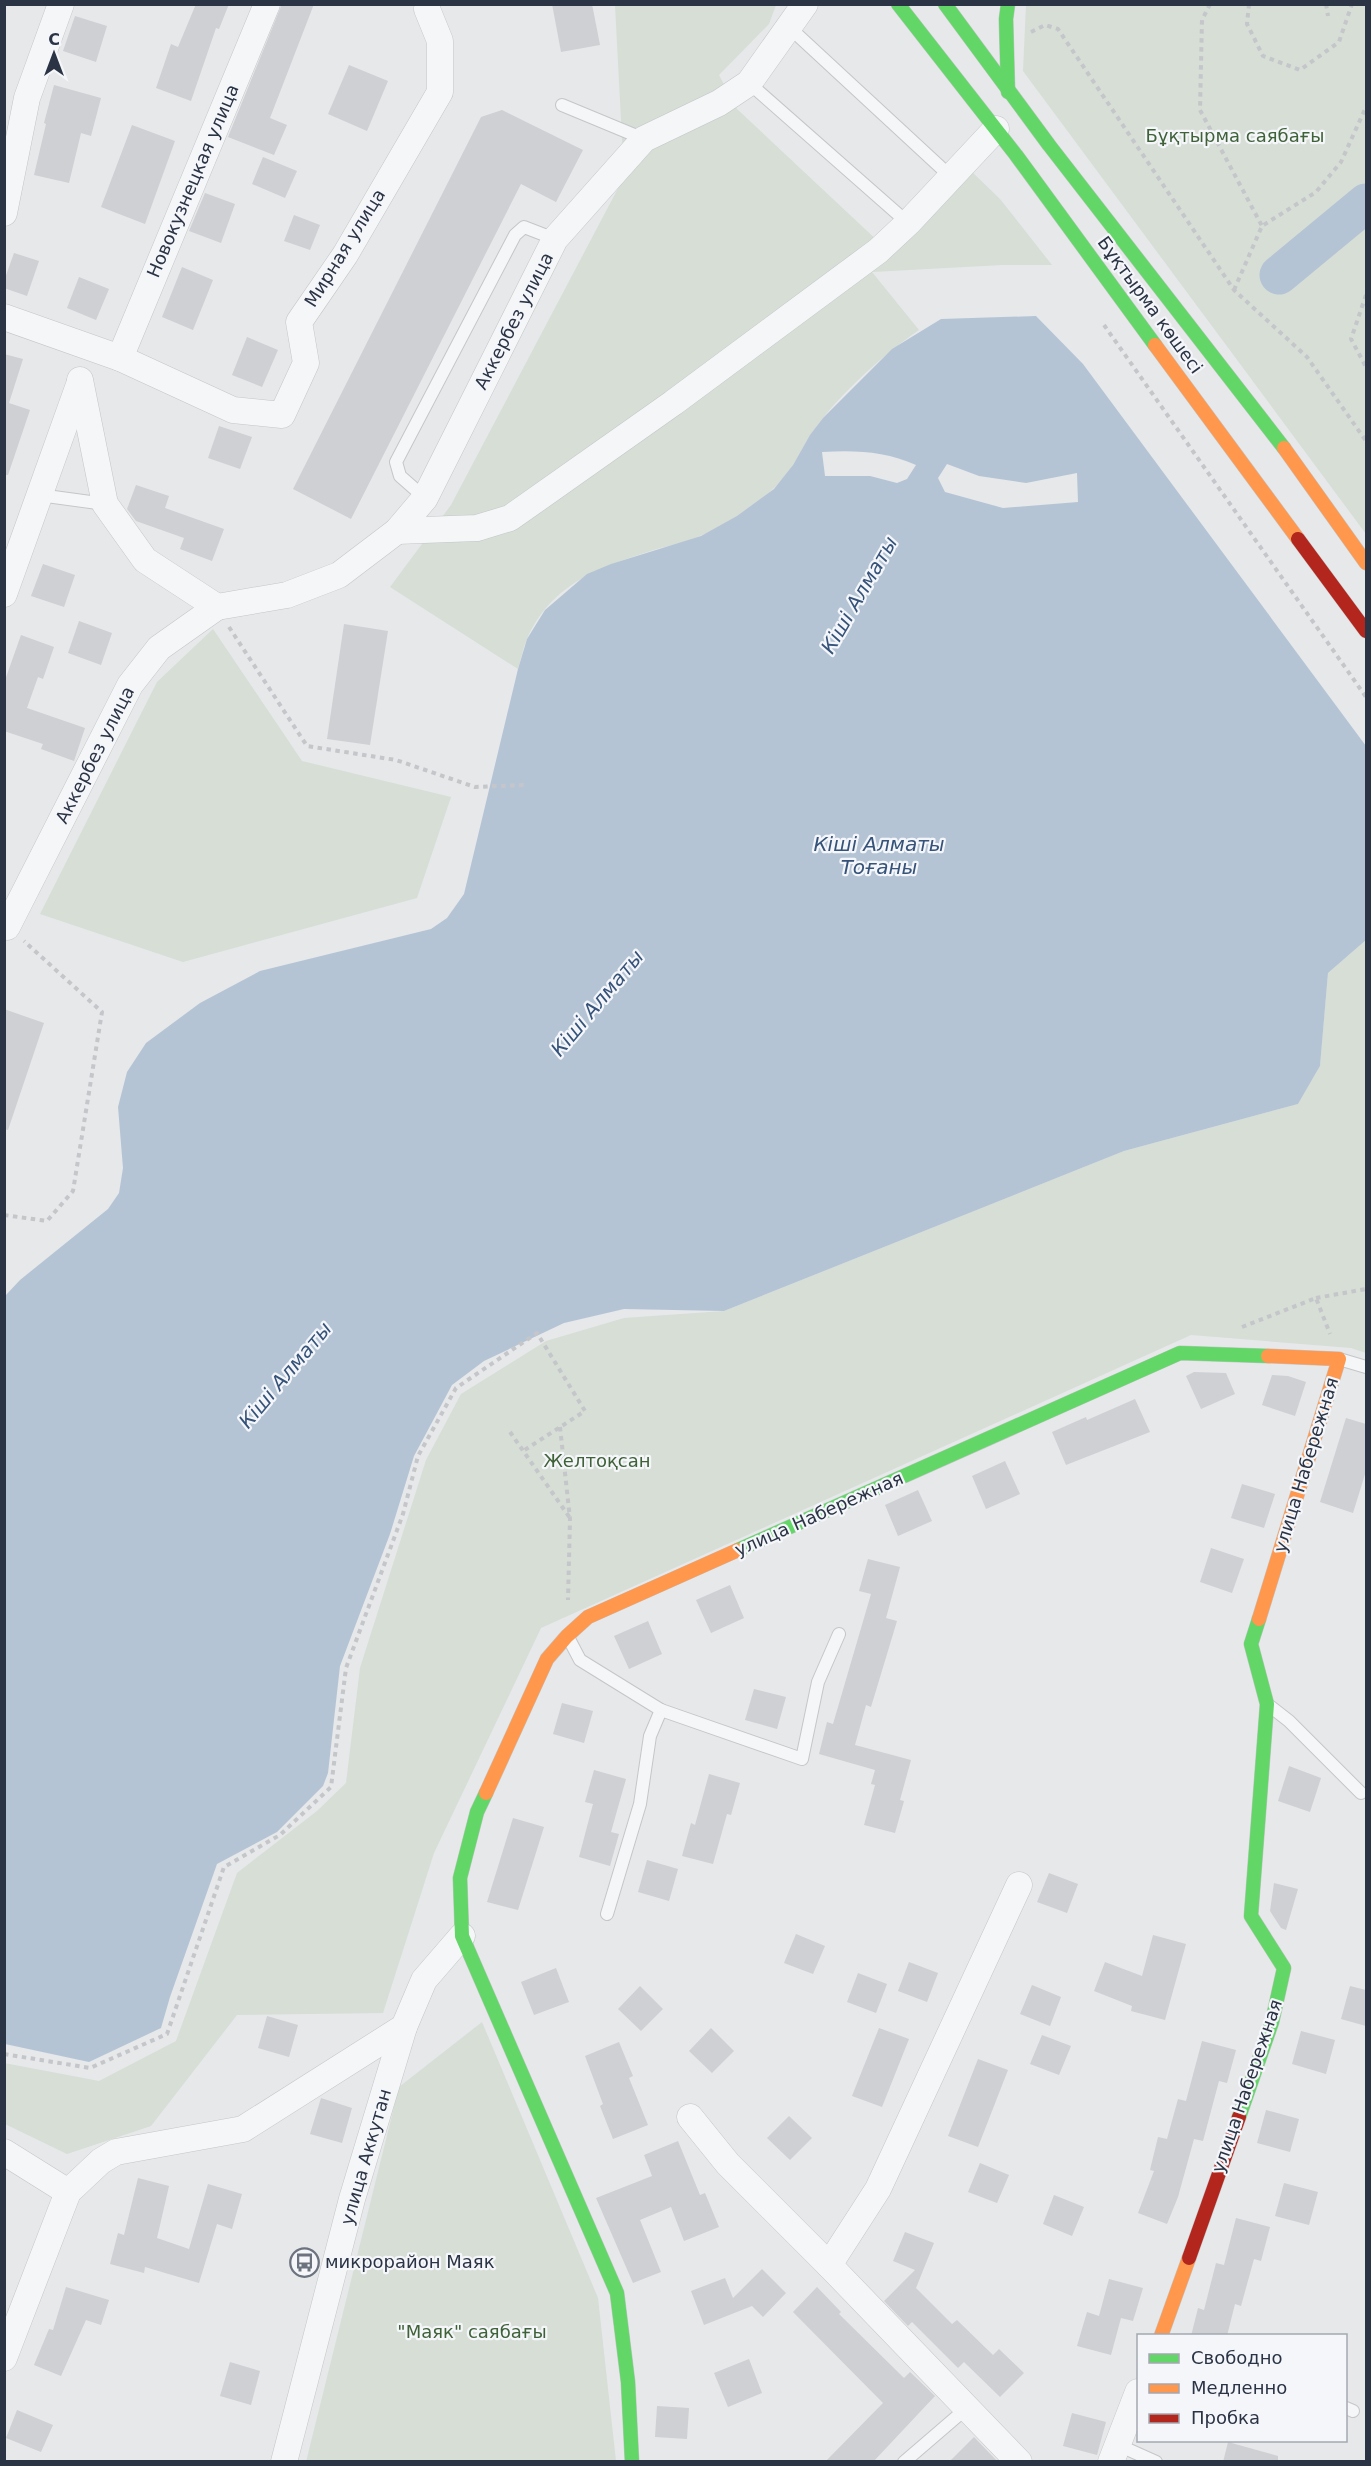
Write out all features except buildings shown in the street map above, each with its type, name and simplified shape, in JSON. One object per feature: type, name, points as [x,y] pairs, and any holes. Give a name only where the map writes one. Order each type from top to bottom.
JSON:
[{"type":"street","points":[[4,213],[27,98],[61,4]]},
{"type":"street","name":"Новокузнецкая улица","points":[[120,358],[267,4]]},
{"type":"street","name":"Аккербез улица","points":[[6,927],[130,685],[159,648],[216,607],[286,595],[339,575],[397,531],[424,498],[555,239],[644,139],[719,103],[749,83],[805,4]]},
{"type":"street","name":"Бұқтырма көшесі","points":[[898,4],[996,129],[1366,631]]},
{"type":"street","name":"Бұқтырма көшесі","points":[[945,4],[1008,92],[1304,474],[1366,563]]},
{"type":"street","points":[[1008,4],[1006,19],[1008,92]]},
{"type":"street","name":"Мирная улица","points":[[4,317],[120,358],[233,410],[282,415],[306,363],[299,322],[345,255],[440,92],[440,41],[427,9]]},
{"type":"street","points":[[397,531],[477,528],[510,518],[673,403],[878,251],[908,223],[996,129]]},
{"type":"street","points":[[80,345],[80,380],[105,504],[145,560],[216,607]]},
{"type":"street","points":[[4,594],[80,380]]},
{"type":"street","name":"улица Набережная","points":[[462,1936],[460,1878],[477,1812],[547,1659],[567,1635],[588,1617],[1180,1353],[1339,1359],[1251,1644],[1267,1704],[1251,1916],[1284,1968],[1272,2022],[1162,2334]]},
{"type":"street","points":[[829,2265],[878,2189],[1019,1885]]},
{"type":"street","points":[[462,1936],[617,2293],[628,2382],[632,2462]]},
{"type":"street","name":"улица Аккутан","points":[[284,2462],[352,2199],[404,2027],[424,1980],[462,1936]]},
{"type":"street","points":[[4,2358],[68,2192],[101,2161],[116,2152],[243,2129],[404,2027]]},
{"type":"street","points":[[690,2117],[728,2164],[968,2407],[1019,2462]]},
{"type":"street","points":[[4,2152],[68,2192]]},
{"type":"street","points":[[1114,2453],[1137,2395]]},
{"type":"lane","points":[[790,28],[950,177]]},
{"type":"lane","points":[[749,83],[908,223]]},
{"type":"lane","points":[[562,105],[644,139]]},
{"type":"lane","points":[[424,498],[400,476],[396,462],[515,235],[524,227],[555,239]]},
{"type":"lane","points":[[39,495],[105,504]]},
{"type":"lane","points":[[1339,1359],[1366,1367]]},
{"type":"lane","points":[[567,1635],[580,1660],[660,1710],[802,1759],[818,1682],[839,1634]]},
{"type":"lane","points":[[1267,1704],[1289,1721],[1361,1793]]},
{"type":"lane","points":[[607,1914],[640,1804],[650,1736],[660,1710]]},
{"type":"lane","points":[[904,2462],[968,2407]]},
{"type":"lane","points":[[1114,2453],[1156,2462]]},
{"type":"path","points":[[1210,4],[1202,20],[1200,110],[1263,226]]},
{"type":"path","points":[[1249,4],[1247,24],[1263,56],[1300,70],[1339,42],[1352,4]]},
{"type":"path","points":[[1326,4],[1328,16]]},
{"type":"path","points":[[1026,39],[1032,32],[1045,25],[1058,28],[1233,291],[1307,357],[1366,441]]},
{"type":"path","points":[[1233,291],[1263,226],[1316,192],[1341,162],[1366,107]]},
{"type":"path","points":[[1366,295],[1352,339],[1366,367]]},
{"type":"path","points":[[1101,321],[1366,697]]},
{"type":"path","points":[[216,607],[307,746],[396,759],[475,787],[524,785]]},
{"type":"path","points":[[4,1215],[47,1221],[73,1191],[102,1012],[6,927]]},
{"type":"path","points":[[1234,1330],[1316,1298],[1366,1289]]},
{"type":"path","points":[[1316,1298],[1339,1359]]},
{"type":"path","points":[[4,2054],[90,2068],[167,2034],[224,1867],[280,1835],[331,1787],[346,1668],[403,1514],[418,1456],[456,1388],[537,1333],[585,1411],[523,1451]]},
{"type":"path","points":[[560,1427],[570,1519],[567,1635]]},
{"type":"path","points":[[510,1432],[570,1519]]},
{"type":"green space","points":[[615,5],[776,5],[769,24],[719,75],[737,109],[881,244],[970,170],[1000,199],[1052,265],[1002,265],[872,272],[919,330],[878,362],[838,400],[811,434],[786,475],[748,509],[720,527],[700,536],[617,562],[581,579],[565,590],[550,603],[538,619],[526,642],[518,669],[390,587],[451,505],[624,177]]},
{"type":"green space","name":"Бұқтырма саябағы","points":[[1026,5],[1366,5],[1366,534],[1023,71]]},
{"type":"green space","points":[[213,629],[302,761],[451,797],[417,898],[183,962],[40,914],[157,682]]},
{"type":"green space","name":"Желтоқсан","points":[[1366,940],[1366,1353],[1351,1348],[1191,1335],[541,1628],[434,1853],[383,2013],[237,2015],[151,2126],[67,2154],[5,2124],[4,2063],[99,2081],[176,2041],[237,1873],[317,1811],[346,1783],[360,1668],[426,1460],[461,1394],[546,1341],[624,1318],[724,1311],[1124,1151],[1298,1104],[1320,1066],[1328,973]]},
{"type":"green space","name":"\"Маяк\" саябағы","points":[[482,2022],[598,2298],[616,2461],[306,2462],[399,2087]]},
{"type":"water","name":"Кіші Алматы Тоғаны","points":[[1036,316],[1083,364],[1366,746],[1366,940],[1328,973],[1320,1066],[1298,1104],[1124,1151],[724,1311],[624,1309],[564,1323],[484,1361],[452,1385],[414,1456],[390,1534],[340,1666],[328,1773],[323,1786],[277,1832],[217,1864],[161,2028],[89,2062],[5,2044],[5,1296],[20,1280],[108,1209],[119,1193],[123,1168],[118,1107],[127,1072],[146,1043],[200,1003],[260,971],[431,929],[447,918],[464,894],[518,669],[527,639],[545,610],[587,574],[611,564],[701,536],[737,516],[774,489],[793,465],[810,435],[823,418],[892,349],[941,319]],"holes":[[[822,452],[870,452],[905,460],[916,465],[907,479],[897,483],[870,476],[825,476]],[[947,464],[979,476],[1026,483],[1077,473],[1078,502],[1003,508],[945,492],[938,478]]]},
{"type":"waterway","name":"Кіші Алматы","points":[[1279,275],[1366,203]]},
{"type":"traffic: fast","points":[[898,4],[1016,155],[1155,345]]},
{"type":"traffic: fast","points":[[945,4],[1049,145],[1284,448]]},
{"type":"traffic: fast","points":[[1008,4],[1006,19],[1008,92]]},
{"type":"traffic: fast","points":[[738,1550],[1180,1353],[1268,1356]]},
{"type":"traffic: fast","points":[[1239,2117],[1272,2022],[1284,1968],[1251,1916],[1267,1704],[1251,1644],[1259,1619]]},
{"type":"traffic: fast","points":[[486,1793],[477,1812],[460,1878],[462,1936],[617,2293],[628,2382],[632,2462]]},
{"type":"traffic: slow","points":[[1155,345],[1298,539]]},
{"type":"traffic: slow","points":[[1284,448],[1366,563]]},
{"type":"traffic: slow","points":[[1259,1619],[1339,1359],[1268,1356]]},
{"type":"traffic: slow","points":[[486,1793],[547,1659],[567,1636],[588,1617],[738,1550]]},
{"type":"traffic: slow","points":[[1162,2334],[1189,2258]]},
{"type":"traffic: jam","points":[[1298,539],[1366,631]]},
{"type":"traffic: jam","points":[[1189,2258],[1239,2117]]},
{"type":"place","name":"микрорайон Маяк","points":[[304,2262]]}]
